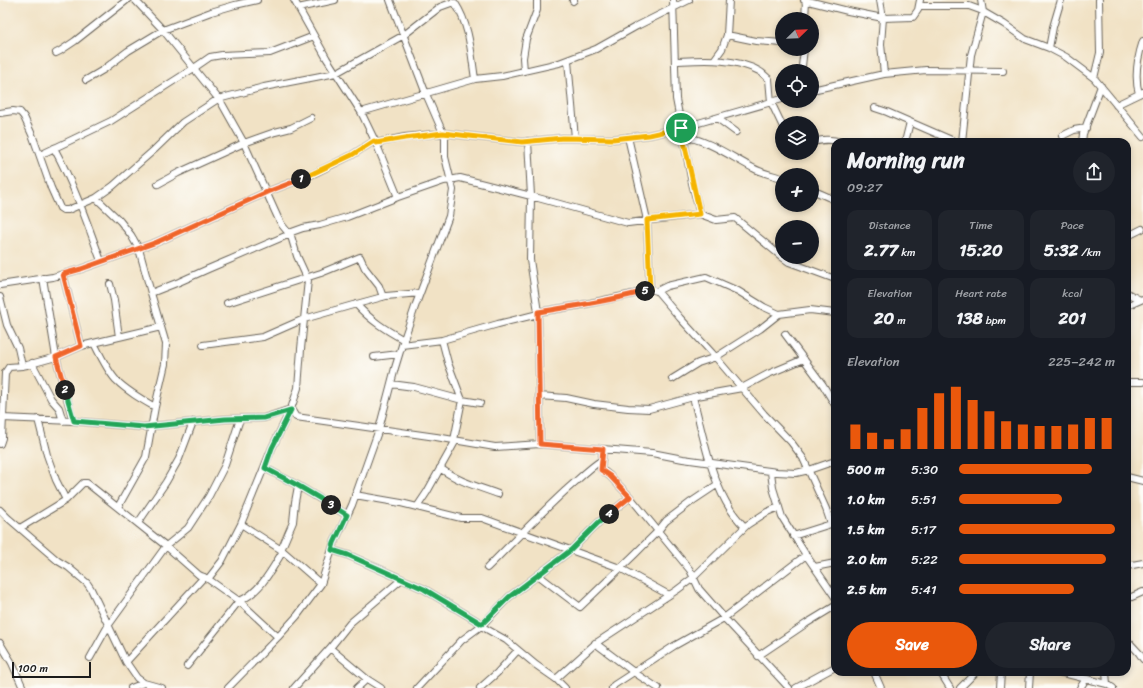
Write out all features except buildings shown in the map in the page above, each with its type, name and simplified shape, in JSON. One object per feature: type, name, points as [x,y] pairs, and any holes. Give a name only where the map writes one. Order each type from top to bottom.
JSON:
[{"type":"street","points":[[56,53],[75,41],[127,0]]},
{"type":"street","points":[[126,662],[222,561],[242,524],[272,448],[291,410],[298,388],[308,280],[297,256],[292,238],[278,218],[244,143],[218,99],[163,30],[135,0]]},
{"type":"street","points":[[86,80],[103,70],[128,51],[163,30],[211,12],[257,0]]},
{"type":"street","points":[[294,0],[336,74],[361,112],[398,197]]},
{"type":"street","points":[[298,8],[335,0]]},
{"type":"street","points":[[228,688],[278,638],[321,584],[334,543],[355,495],[379,429],[399,354],[449,216],[453,190],[446,157],[444,133],[426,94],[390,0]]},
{"type":"street","points":[[524,71],[523,58],[526,38],[537,10],[537,0]]},
{"type":"street","points":[[673,0],[676,99],[682,136],[700,214]]},
{"type":"street","points":[[361,112],[475,79],[502,76],[559,64],[596,49],[637,26],[689,0]]},
{"type":"street","points":[[714,60],[722,49],[727,35],[729,0]]},
{"type":"street","points":[[805,12],[805,0],[883,18],[913,17],[920,3],[969,6],[984,12],[1025,39],[1066,57],[1094,78],[1143,137]]},
{"type":"street","points":[[880,0],[883,18],[881,44],[884,74]]},
{"type":"street","points":[[962,138],[971,55],[984,12],[981,0]]},
{"type":"street","points":[[1048,48],[1061,0]]},
{"type":"street","points":[[1094,78],[1100,53],[1098,0]]},
{"type":"street","points":[[0,113],[13,111],[20,112],[24,117],[60,208],[63,210],[68,210],[96,198],[113,186],[183,122],[218,99],[264,88],[336,74],[404,35],[440,6],[455,3],[464,19],[475,79]]},
{"type":"street","points":[[727,35],[756,41],[775,42]]},
{"type":"street","points":[[40,155],[111,121],[210,57],[270,53],[314,36]]},
{"type":"street","points":[[1116,105],[1141,93],[1136,83],[1137,64],[1143,41]]},
{"type":"street","points":[[568,60],[575,138]]},
{"type":"street","points":[[675,61],[714,60],[748,66],[760,72],[769,79],[771,102],[778,116]]},
{"type":"street","points":[[819,88],[884,74],[926,70],[1003,71]]},
{"type":"street","points":[[1083,138],[1101,86]]},
{"type":"street","points":[[0,285],[63,274],[157,242],[267,192],[311,176],[375,142],[444,133],[528,142],[563,138],[613,139],[649,135],[681,128],[775,101]]},
{"type":"street","points":[[875,108],[947,138]]},
{"type":"street","points":[[158,184],[178,173],[244,143],[291,128],[311,118]]},
{"type":"street","points":[[717,118],[736,132]]},
{"type":"street","points":[[906,138],[910,122]]},
{"type":"street","points":[[1062,136],[1074,130],[1086,128]]},
{"type":"street","points":[[682,136],[693,137],[754,169],[775,176]]},
{"type":"street","points":[[628,137],[647,220],[650,289]]},
{"type":"street","points":[[819,141],[831,140]]},
{"type":"street","points":[[528,142],[531,196],[530,260],[538,313],[540,444]]},
{"type":"street","points":[[54,148],[68,174],[101,261]]},
{"type":"street","points":[[150,293],[179,282],[303,228],[320,225],[347,217],[444,181],[460,178],[628,223],[700,214],[716,220],[735,218],[775,251]]},
{"type":"street","points":[[819,193],[831,198]]},
{"type":"street","points":[[96,198],[120,221],[139,248],[150,293],[166,344],[165,364],[146,457],[118,507]]},
{"type":"street","points":[[1131,235],[1143,229]]},
{"type":"street","points":[[227,303],[321,273],[360,257],[365,268],[379,286],[384,297]]},
{"type":"street","points":[[794,264],[831,278]]},
{"type":"street","points":[[63,274],[81,346]]},
{"type":"street","points":[[658,291],[667,286],[706,276],[738,291],[778,314]]},
{"type":"street","points":[[43,278],[56,357],[74,421]]},
{"type":"street","points":[[110,284],[114,300],[119,337]]},
{"type":"street","points":[[356,304],[365,314],[403,343],[442,340],[538,313],[633,294],[650,289],[658,291],[764,414],[791,442],[803,458],[831,519]]},
{"type":"street","points":[[204,345],[263,337],[304,319],[356,304],[400,294],[420,293]]},
{"type":"street","points":[[1131,295],[1141,300]]},
{"type":"street","points":[[0,297],[7,325],[18,348],[22,366]]},
{"type":"street","points":[[1131,304],[1141,300]]},
{"type":"street","points":[[672,379],[698,363],[716,357],[760,329],[778,314],[810,310],[831,313]]},
{"type":"street","points":[[0,444],[2,438],[5,372],[9,367],[27,366],[32,363],[56,357],[81,346],[161,327]]},
{"type":"street","points":[[785,334],[823,385],[831,398]]},
{"type":"street","points":[[417,507],[427,492],[455,440],[462,400],[448,363],[442,340]]},
{"type":"street","points":[[94,343],[100,357],[116,380],[134,395],[155,407]]},
{"type":"street","points":[[374,357],[399,354]]},
{"type":"street","points":[[539,396],[566,398],[594,404],[649,409],[693,397],[742,388],[768,374],[804,359]]},
{"type":"street","points":[[32,363],[51,399],[59,408],[63,421]]},
{"type":"street","points":[[1131,382],[1143,382]]},
{"type":"street","points":[[391,384],[462,400],[480,402]]},
{"type":"street","points":[[693,397],[710,462],[718,484],[726,502],[745,527]]},
{"type":"street","points":[[2,418],[74,421],[152,427],[225,419],[264,418],[291,410]]},
{"type":"street","points":[[291,410],[296,417],[495,447],[540,444],[652,453],[771,472],[796,473],[831,462]]},
{"type":"street","points":[[90,658],[108,626],[166,546],[188,528],[209,496],[224,465],[240,419]]},
{"type":"street","points":[[38,420],[47,455],[56,480],[66,500]]},
{"type":"street","points":[[138,523],[166,482],[179,459],[193,422]]},
{"type":"street","points":[[603,449],[601,470],[610,476],[630,497],[690,570],[699,589],[758,656],[789,688]]},
{"type":"street","points":[[487,568],[522,532],[589,469],[602,460]]},
{"type":"street","points":[[265,468],[347,515]]},
{"type":"street","points":[[440,468],[456,478],[498,494]]},
{"type":"street","points":[[771,472],[773,488],[782,517],[793,536],[831,591]]},
{"type":"street","points":[[1131,479],[1143,481]]},
{"type":"street","points":[[20,528],[66,500],[83,483],[87,483],[138,523],[199,575],[206,578],[239,601],[278,638]]},
{"type":"street","points":[[538,575],[580,607],[666,522],[691,502],[718,484]]},
{"type":"street","points":[[187,666],[239,601],[244,600],[256,590],[269,574],[282,550],[293,522],[298,486]]},
{"type":"street","points":[[355,495],[417,507],[462,518],[482,518],[620,568],[669,595]]},
{"type":"street","points":[[417,688],[462,640],[482,625],[509,597],[571,550],[598,523],[630,497]]},
{"type":"street","points":[[553,688],[557,681],[595,644],[677,590],[693,578],[745,527],[767,512],[779,508]]},
{"type":"street","points":[[0,509],[58,561],[68,567],[87,583],[126,662],[137,678],[144,683],[162,688]]},
{"type":"street","points":[[242,524],[282,550],[321,584]]},
{"type":"street","points":[[793,536],[831,524]]},
{"type":"street","points":[[332,550],[348,555],[424,589],[506,640],[565,688]]},
{"type":"street","points":[[612,688],[614,685],[674,646],[724,618],[806,555]]},
{"type":"street","points":[[1131,565],[1143,563]]},
{"type":"street","points":[[814,567],[831,564]]},
{"type":"street","points":[[294,688],[350,624],[402,579]]},
{"type":"street","points":[[1131,597],[1143,592]]},
{"type":"street","points":[[758,656],[831,608]]},
{"type":"street","points":[[0,643],[12,663],[23,688]]},
{"type":"street","points":[[595,644],[658,688]]},
{"type":"street","points":[[1131,644],[1143,659]]},
{"type":"street","points":[[330,648],[367,679],[381,688]]},
{"type":"street","points":[[480,688],[497,673],[518,650]]},
{"type":"street","points":[[796,688],[831,669]]},
{"type":"street","points":[[875,676],[879,687]]},
{"type":"street","points":[[942,676],[950,688]]},
{"type":"street","points":[[960,688],[972,676]]},
{"type":"street","points":[[1000,676],[1000,688]]},
{"type":"street","points":[[1029,688],[1030,676]]},
{"type":"street","points":[[1074,676],[1107,684],[1113,688]]},
{"type":"street","points":[[1106,676],[1107,684]]},
{"type":"street","points":[[357,688],[367,679]]},
{"type":"street","points":[[1080,688],[1086,679]]},
{"type":"street","points":[[131,688],[144,683]]},
{"type":"route","points":[[681,128],[700,214],[647,220],[650,289],[581,305],[538,312],[540,444],[603,449],[601,470],[610,476],[630,497],[598,523],[571,550],[509,597],[482,624],[424,589],[348,555],[332,550],[347,515],[265,468],[272,448],[291,410],[264,418],[225,419],[144,427],[74,421],[56,357],[81,346],[63,274],[157,242],[267,192],[311,176],[352,155],[374,141],[376,143],[443,133],[522,142],[563,138],[613,139],[649,135],[681,128]]}]
